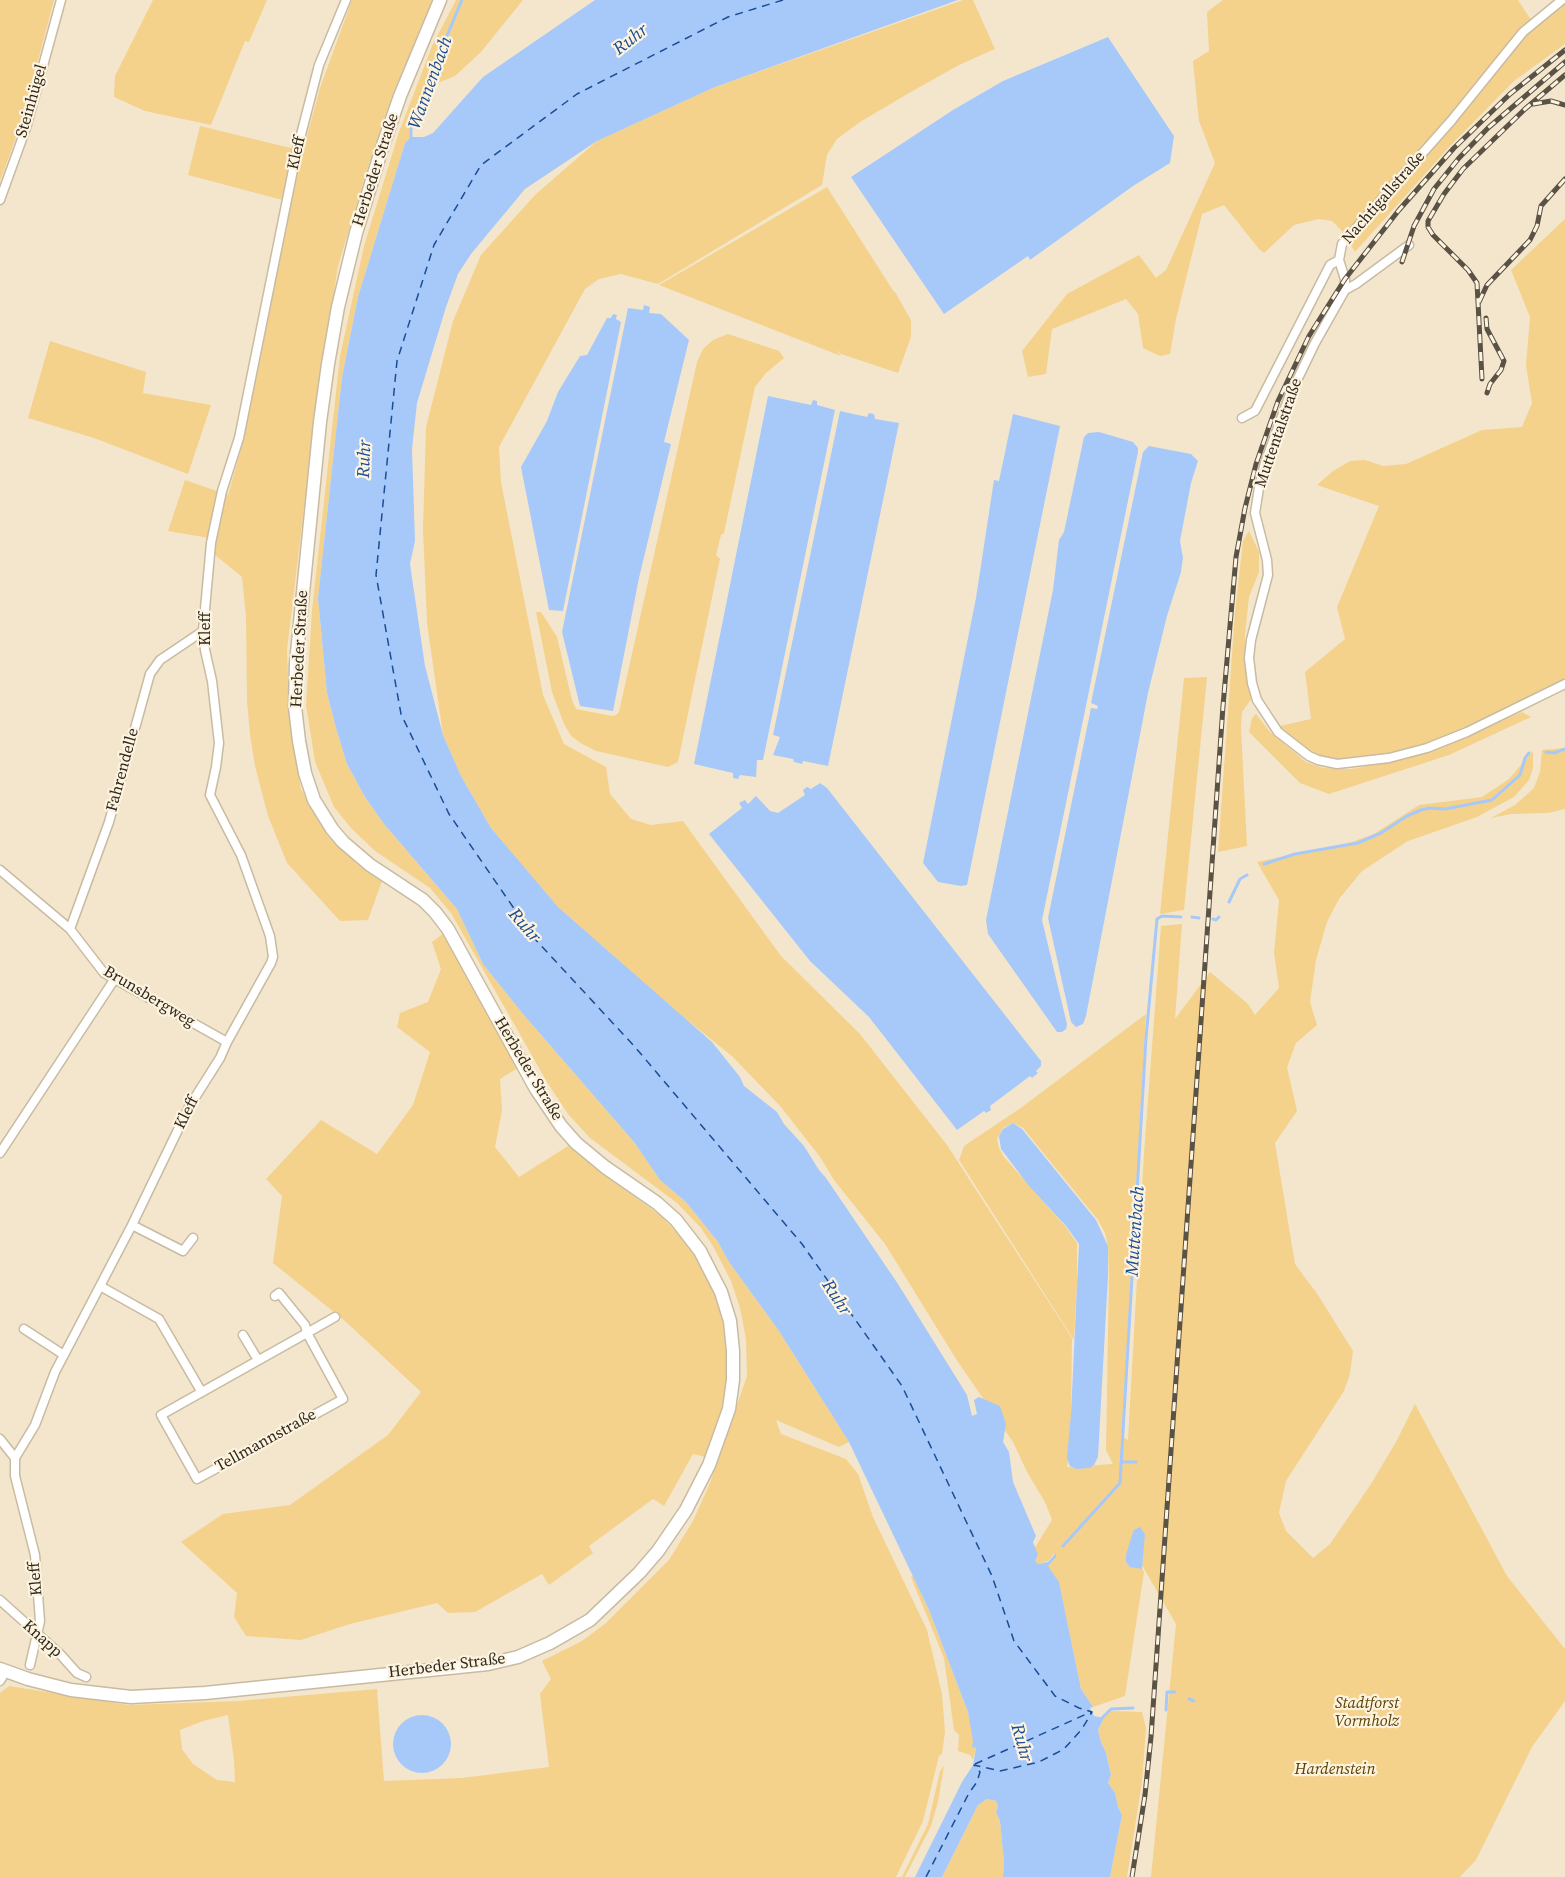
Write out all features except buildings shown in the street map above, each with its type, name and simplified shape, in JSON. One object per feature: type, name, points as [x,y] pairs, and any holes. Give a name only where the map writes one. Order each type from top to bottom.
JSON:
[{"type":"main road","name":"Herbeder Straße","points":[[2,1674],[71,1690],[131,1697],[204,1693],[488,1664],[518,1657],[550,1643],[590,1620],[639,1573],[658,1551],[686,1510],[709,1465],[729,1409],[733,1380],[733,1351],[729,1321],[721,1292],[700,1251],[675,1220],[657,1203],[605,1167],[576,1143],[561,1126],[536,1089],[448,929],[423,900],[355,853],[332,829],[314,800],[303,762],[296,707],[296,663],[320,422],[332,341],[356,232],[381,151],[400,96],[441,0]]},
{"type":"street","name":"Steinhügel","points":[[0,200],[28,121],[61,0]]},
{"type":"street","name":"Kleff","points":[[30,1665],[40,1621],[35,1555],[15,1476],[15,1458],[34,1425],[54,1372],[132,1225],[189,1107],[220,1058],[226,1042],[271,963],[273,950],[267,927],[241,855],[210,795],[219,743],[212,681],[203,631],[211,543],[222,491],[239,438],[297,150],[319,65],[346,0]]},
{"type":"street","name":"Nachtigallstraße","points":[[1242,418],[1256,411],[1282,356],[1330,266],[1339,260],[1342,244],[1349,234],[1451,121],[1523,32],[1562,0]]},
{"type":"street","name":"Muttentalstraße","points":[[1409,245],[1345,290],[1314,344],[1289,397],[1265,463],[1255,513],[1267,560],[1268,575],[1249,658],[1257,700],[1278,732],[1309,756],[1329,763],[1358,763],[1409,754],[1448,741],[1565,684]]},
{"type":"street","points":[[1339,260],[1345,279],[1345,290]]},
{"type":"street","name":"Fahrendelle","points":[[70,930],[109,822],[150,674],[160,660],[203,631]]},
{"type":"street","name":"Brunsbergweg","points":[[0,870],[70,930],[104,973],[226,1042]]},
{"type":"street","points":[[0,1153],[114,980]]},
{"type":"street","points":[[132,1225],[183,1251],[193,1238]]},
{"type":"street","points":[[100,1286],[159,1319],[201,1391]]},
{"type":"street","name":"Tellmannstraße","points":[[275,1296],[279,1293],[305,1325],[307,1333],[344,1399],[198,1479],[161,1415],[201,1391],[307,1333],[335,1317]]},
{"type":"street","points":[[24,1329],[64,1355]]},
{"type":"street","points":[[243,1335],[258,1360]]},
{"type":"street","points":[[0,1439],[15,1458]]},
{"type":"street","name":"Knapp","points":[[0,1600],[60,1654],[77,1673],[86,1677]]},
{"type":"green space","points":[[0,0],[54,0],[22,121],[0,181]]},
{"type":"green space","points":[[153,0],[267,0],[249,42],[245,41],[211,125],[145,111],[114,97],[115,76]]},
{"type":"green space","points":[[352,0],[435,0],[394,90],[338,266],[316,407],[287,650],[290,725],[301,789],[328,836],[358,865],[382,881],[368,920],[340,921],[287,863],[268,816],[255,766],[250,735],[247,700],[246,617],[242,577],[215,555],[215,539],[168,531],[185,480],[228,495],[244,439],[290,202],[188,175],[200,126],[303,151],[320,88]]},
{"type":"green space","points":[[456,0],[523,0],[481,52],[455,76],[425,88],[411,128],[411,137],[405,143],[358,297],[342,377],[318,598],[327,693],[347,764],[365,797],[384,824],[457,909],[483,964],[523,1014],[634,1142],[660,1180],[686,1202],[718,1242],[729,1262],[779,1331],[849,1442],[839,1447],[776,1420],[781,1434],[846,1459],[858,1474],[873,1517],[927,1630],[942,1694],[945,1732],[942,1754],[939,1756],[923,1821],[896,1877],[0,1877],[0,1693],[9,1686],[128,1705],[238,1701],[377,1689],[384,1781],[462,1778],[549,1767],[540,1694],[551,1679],[542,1661],[582,1641],[606,1623],[669,1560],[693,1521],[710,1483],[747,1376],[746,1339],[740,1308],[731,1281],[701,1228],[677,1203],[590,1138],[568,1114],[547,1082],[451,913],[430,888],[375,851],[351,828],[334,807],[315,762],[306,705],[312,610],[340,356],[364,246],[399,132],[432,46]],"holes":[[[228,1715],[235,1782],[217,1780],[193,1764],[182,1749],[180,1730]]]},
{"type":"green space","points":[[963,0],[973,0],[995,49],[959,65],[909,93],[860,122],[837,139],[827,155],[822,185],[658,284],[621,274],[599,279],[585,289],[499,447],[501,482],[543,695],[564,744],[606,767],[610,794],[631,819],[651,825],[683,821],[781,956],[860,1034],[947,1145],[1072,1338],[1073,1433],[1067,1467],[1113,1464],[1106,1450],[1109,1276],[1105,1233],[1098,1220],[1023,1128],[1013,1123],[1003,1128],[997,1139],[1004,1157],[1065,1226],[1077,1243],[1074,1340],[959,1160],[964,1146],[1022,1107],[1146,1014],[1122,1437],[1128,1440],[1144,1154],[1161,926],[1182,924],[1175,1019],[1210,972],[1248,1004],[1255,1015],[1279,988],[1274,953],[1279,900],[1257,862],[1352,842],[1374,834],[1419,805],[1482,797],[1509,779],[1533,751],[1533,768],[1529,780],[1514,797],[1477,817],[1408,841],[1362,871],[1339,899],[1327,922],[1316,960],[1310,1002],[1317,1025],[1296,1043],[1287,1067],[1297,1111],[1275,1143],[1295,1264],[1318,1295],[1353,1351],[1350,1374],[1344,1391],[1286,1481],[1279,1513],[1286,1531],[1313,1558],[1330,1544],[1371,1484],[1415,1404],[1507,1576],[1565,1649],[1565,1701],[1532,1747],[1476,1860],[1460,1877],[1151,1877],[1176,1624],[1143,1567],[1139,1563],[1144,1572],[1125,1696],[1093,1707],[1081,1689],[1059,1583],[1047,1566],[1056,1557],[1055,1553],[1048,1561],[1038,1564],[1035,1561],[1038,1555],[1034,1549],[1052,1520],[1045,1502],[1013,1442],[956,1359],[885,1244],[834,1180],[820,1157],[781,1107],[733,1057],[676,1011],[558,907],[491,828],[461,776],[443,735],[427,623],[423,529],[426,427],[453,321],[481,255],[535,195],[597,141],[715,87]]},
{"type":"green space","points":[[1223,0],[1518,0],[1535,26],[1565,2],[1565,44],[1514,81],[1451,145],[1355,252],[1341,230],[1332,221],[1319,219],[1294,225],[1264,253],[1224,205],[1202,214],[1176,319],[1170,354],[1160,356],[1143,348],[1138,314],[1126,299],[1052,329],[1046,374],[1028,377],[1022,351],[1067,294],[1139,255],[1156,278],[1166,270],[1215,163],[1199,121],[1193,61],[1209,51],[1207,12]]},
{"type":"green space","points":[[827,187],[894,292],[889,293],[895,292],[911,320],[911,337],[898,373],[841,354],[836,349],[841,356],[659,285]]},
{"type":"green space","points":[[1565,219],[1565,680],[1446,738],[1408,750],[1338,760],[1311,753],[1281,730],[1280,726],[1311,719],[1305,672],[1345,639],[1337,607],[1379,506],[1317,485],[1333,471],[1350,461],[1365,460],[1383,466],[1406,464],[1482,430],[1522,427],[1532,403],[1526,365],[1530,317],[1511,270]]},
{"type":"green space","points":[[728,334],[779,351],[784,358],[766,373],[755,387],[724,533],[721,535],[716,555],[720,559],[678,762],[668,767],[596,751],[571,736],[564,724],[552,692],[536,612],[541,612],[557,637],[576,709],[616,715],[619,712],[697,362],[703,349],[713,340]]},
{"type":"green space","points":[[50,341],[146,372],[143,393],[211,405],[188,474],[94,438],[28,418]]},
{"type":"green space","points":[[1249,531],[1259,552],[1259,572],[1249,597],[1245,635],[1246,678],[1252,698],[1242,712],[1241,727],[1247,846],[1218,852],[1235,612],[1243,541]]},
{"type":"green space","points":[[1207,677],[1184,910],[1160,914],[1184,678]]},
{"type":"green space","points":[[1522,712],[1531,717],[1449,755],[1329,794],[1300,783],[1249,732],[1252,718],[1256,714],[1270,732],[1306,762],[1323,768],[1351,769],[1405,759]]},
{"type":"green space","points":[[1565,748],[1565,809],[1548,813],[1511,814],[1491,818],[1515,805],[1534,788],[1540,772],[1542,750]]},
{"type":"green space","points":[[444,933],[518,1068],[500,1079],[502,1110],[495,1147],[519,1177],[568,1146],[661,1216],[684,1240],[701,1266],[716,1296],[723,1323],[727,1378],[721,1412],[705,1457],[693,1454],[664,1506],[653,1499],[589,1546],[593,1553],[549,1585],[542,1574],[475,1612],[448,1613],[437,1603],[350,1624],[301,1640],[246,1636],[234,1617],[237,1593],[181,1542],[223,1514],[290,1505],[388,1435],[421,1392],[345,1321],[273,1263],[282,1196],[266,1179],[321,1120],[377,1154],[413,1105],[430,1052],[397,1027],[400,1013],[428,1002],[441,969],[432,942]]},
{"type":"green space","points":[[913,1576],[929,1610],[968,1712],[976,1748],[973,1760],[970,1755],[958,1751],[959,1735],[954,1730],[944,1658],[911,1577]]},
{"type":"green space","points":[[1111,1711],[1142,1712],[1146,1728],[1142,1782],[1127,1877],[1110,1877],[1122,1815],[1115,1793],[1108,1783],[1111,1775],[1098,1730],[1104,1718]]},
{"type":"green space","points":[[944,1766],[931,1826],[905,1877],[902,1877],[928,1824],[940,1771]]},
{"type":"green space","points":[[987,1799],[996,1801],[998,1806],[996,1812],[1000,1821],[1004,1862],[1003,1877],[942,1877],[978,1805]]},
{"type":"water","name":"Ruhr","points":[[595,0],[958,0],[715,87],[597,141],[525,189],[471,254],[458,274],[446,307],[417,403],[412,449],[415,541],[410,564],[425,666],[443,735],[461,776],[491,828],[558,907],[712,1042],[740,1077],[744,1086],[777,1112],[784,1124],[804,1146],[898,1284],[967,1395],[972,1416],[977,1414],[974,1400],[979,1397],[1000,1406],[1006,1424],[1003,1442],[1009,1452],[1013,1482],[1036,1536],[1033,1542],[1038,1555],[1035,1561],[1038,1564],[1048,1562],[1056,1553],[1056,1557],[1048,1566],[1059,1582],[1081,1689],[1093,1707],[1090,1708],[1094,1716],[1104,1718],[1098,1730],[1111,1775],[1108,1783],[1115,1793],[1122,1815],[1110,1877],[1003,1877],[1004,1862],[1000,1821],[996,1812],[998,1806],[996,1801],[987,1799],[978,1805],[942,1877],[915,1877],[962,1782],[973,1765],[976,1748],[972,1747],[968,1712],[929,1610],[849,1442],[779,1331],[729,1262],[718,1242],[686,1202],[660,1180],[634,1142],[523,1014],[483,964],[457,909],[384,824],[365,797],[347,764],[336,728],[327,693],[318,598],[342,377],[358,297],[405,143],[411,137],[424,137],[433,133],[483,77]]},
{"type":"water","points":[[1108,37],[1174,136],[1170,163],[1133,186],[1030,260],[1028,256],[944,314],[851,177],[953,110],[1003,81]]},
{"type":"water","points":[[644,305],[650,307],[649,313],[661,314],[689,340],[664,442],[671,444],[639,578],[613,711],[580,706],[562,632],[628,308],[643,310]]},
{"type":"water","points":[[613,314],[617,315],[616,319],[621,322],[563,611],[549,610],[521,467],[547,421],[558,392],[580,356],[587,355],[607,318],[611,318]]},
{"type":"water","points":[[768,396],[811,405],[813,400],[817,401],[817,405],[835,410],[763,760],[757,760],[756,777],[740,775],[738,779],[733,778],[733,773],[694,764]]},
{"type":"water","points":[[840,411],[867,417],[869,413],[874,414],[875,419],[899,423],[828,766],[803,761],[802,764],[794,762],[793,759],[773,755],[780,737],[773,735]]},
{"type":"water","points":[[1013,414],[1060,426],[967,885],[961,886],[938,882],[923,863],[976,598],[994,480],[999,481]]},
{"type":"water","points":[[1099,432],[1133,442],[1138,452],[1042,920],[1067,1024],[1066,1029],[1057,1032],[988,934],[986,920],[1053,590],[1059,540],[1064,532],[1084,437],[1088,433]]},
{"type":"water","points":[[1149,446],[1191,454],[1198,461],[1191,483],[1180,541],[1183,558],[1181,572],[1167,616],[1148,693],[1086,1016],[1083,1024],[1076,1027],[1071,1022],[1048,918],[1091,708],[1097,709],[1098,706],[1091,703],[1143,452]]},
{"type":"water","points":[[820,783],[827,788],[1041,1061],[1041,1066],[1036,1071],[1038,1073],[1032,1078],[1030,1076],[990,1106],[991,1110],[986,1113],[984,1111],[957,1130],[869,1017],[810,961],[709,834],[742,808],[739,803],[745,800],[748,804],[756,796],[770,811],[778,813],[805,795],[803,790],[807,787],[811,789]]},
{"type":"water","points":[[1013,1123],[1022,1129],[1096,1220],[1108,1246],[1098,1457],[1090,1468],[1076,1469],[1070,1466],[1067,1458],[1079,1244],[1066,1226],[1029,1186],[1001,1149],[999,1136],[1003,1129]]},
{"type":"water","points":[[1140,1527],[1145,1534],[1142,1569],[1130,1567],[1126,1562],[1134,1530]]},
{"type":"water","points":[[416,1715],[428,1715],[443,1723],[451,1738],[451,1750],[443,1765],[428,1773],[416,1773],[401,1765],[393,1750],[393,1738],[401,1723]]},
{"type":"waterway","name":"Wannenbach","points":[[411,139],[411,128],[425,88],[462,0]]},
{"type":"waterway","name":"Muttenbach","points":[[1546,752],[1554,753],[1565,749]]},
{"type":"waterway","name":"Muttenbach","points":[[1264,864],[1295,854],[1358,843],[1381,833],[1421,810],[1445,809],[1492,800],[1520,775],[1525,758],[1529,753]]},
{"type":"waterway","name":"Muttenbach","points":[[1229,902],[1240,879],[1247,875]]},
{"type":"waterway","name":"Muttenbach","points":[[1063,1546],[1120,1483],[1146,1038],[1157,919],[1162,916],[1181,917]]},
{"type":"waterway","name":"Muttenbach","points":[[1192,917],[1199,918]]},
{"type":"waterway","name":"Muttenbach","points":[[1213,919],[1216,920],[1219,917]]},
{"type":"waterway","points":[[1122,1462],[1136,1462]]},
{"type":"waterway","points":[[1166,1710],[1167,1692],[1175,1692]]},
{"type":"waterway","points":[[1189,1699],[1194,1701]]},
{"type":"waterway","points":[[1100,1720],[1111,1709],[1133,1708]]},
{"type":"ferry route","points":[[783,0],[728,17],[577,94],[481,165],[434,245],[397,361],[376,575],[401,714],[449,814],[535,939],[635,1047],[802,1244],[902,1386],[992,1576],[1014,1641],[1055,1696],[1092,1712],[1082,1729],[1064,1749],[1039,1762],[1000,1771],[974,1765],[980,1772],[977,1782],[969,1793],[926,1877]]},
{"type":"ferry route","points":[[975,1764],[1091,1712]]},
{"type":"railway","points":[[1132,1877],[1145,1795],[1151,1737],[1223,706],[1236,557],[1245,508],[1256,464],[1278,401],[1309,336],[1345,279],[1399,210],[1454,148],[1510,94],[1565,50]]},
{"type":"railway","points":[[1402,262],[1414,226],[1434,189],[1459,158],[1488,128],[1565,62]]},
{"type":"railway","points":[[1482,379],[1477,283],[1468,270],[1433,235],[1428,227],[1428,221],[1444,194],[1463,169],[1525,109],[1565,75]]},
{"type":"railway","points":[[1533,104],[1551,101],[1565,105]]},
{"type":"railway","points":[[1479,302],[1487,285],[1530,240],[1537,226],[1541,206],[1565,179]]},
{"type":"railway","points":[[1486,318],[1487,329],[1504,361],[1487,393]]},
{"type":"park label","name":"Stadtforst Vormholz","points":[[1367,1713]]},
{"type":"park label","name":"Hardenstein","points":[[1335,1770]]}]
